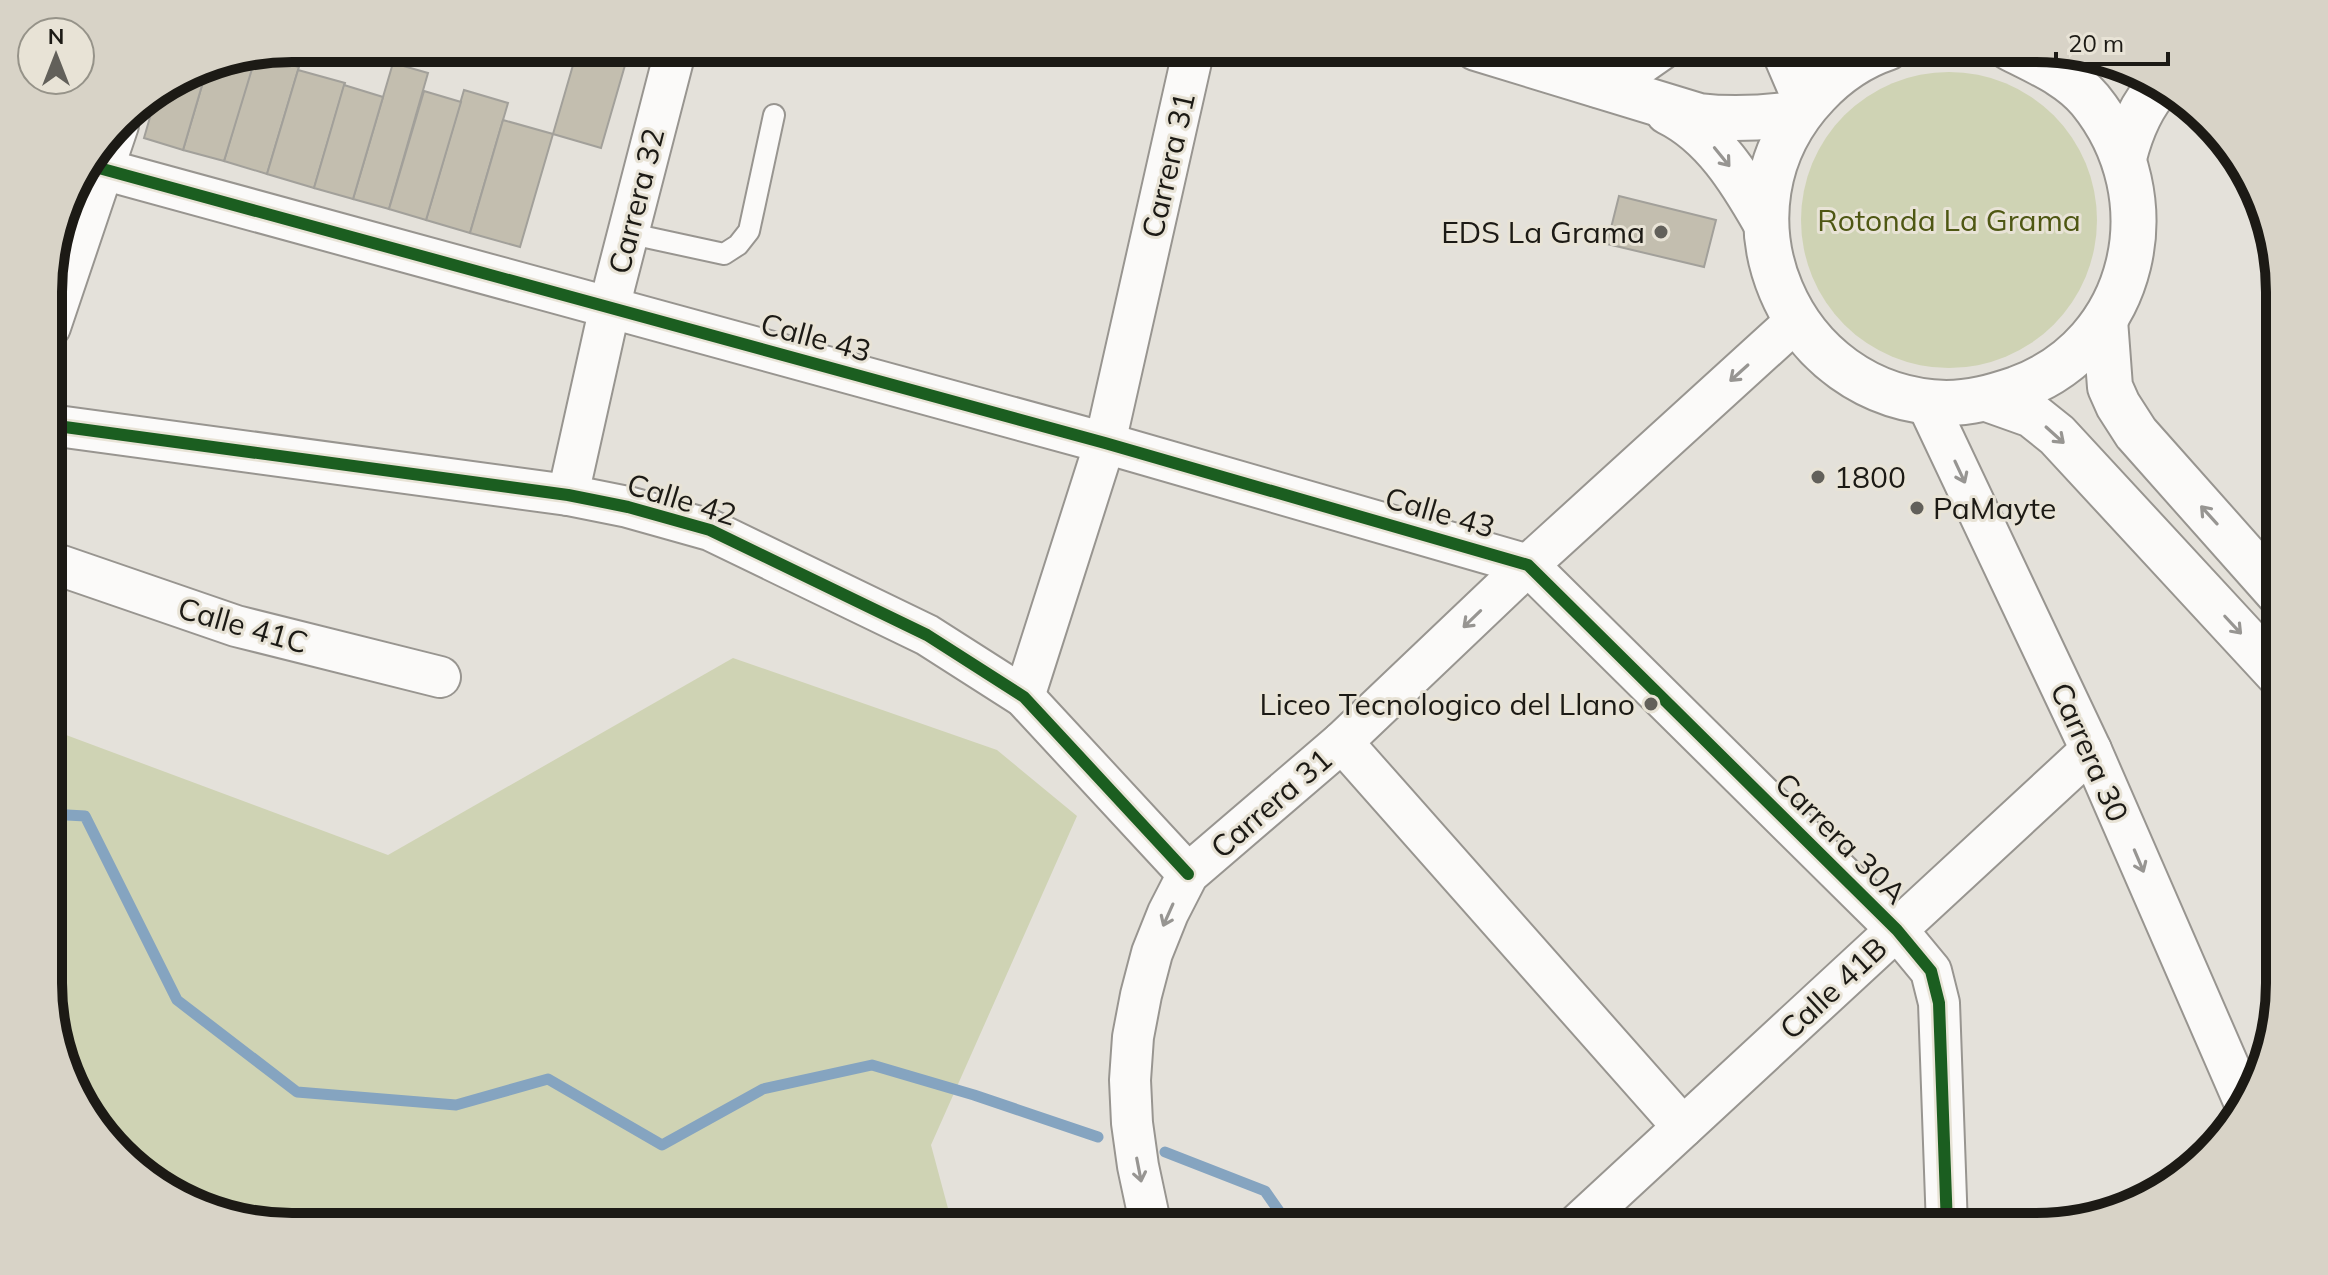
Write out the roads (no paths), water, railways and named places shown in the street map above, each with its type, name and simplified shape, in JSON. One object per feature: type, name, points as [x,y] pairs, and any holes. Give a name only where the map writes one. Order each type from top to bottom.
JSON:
[{"type":"main road","points":[[1522,62],[1667,109],[1711,118],[1766,118],[1804,108]]},
{"type":"main road","points":[[1617,91],[1630,69],[1640,62]]},
{"type":"main road","points":[[1788,62],[1804,108]]},
{"type":"main road","points":[[1858,62],[1828,83],[1804,108],[1785,137],[1774,164],[1765,222],[1772,269],[1796,321],[1816,346],[1839,366],[1866,383],[1896,395],[1926,401],[1967,402],[1987,399],[2036,382],[2086,344],[2105,320],[2116,299],[2132,253],[2134,205],[2124,158],[2109,126],[2088,98],[2062,74],[2038,62]]},
{"type":"main road","points":[[1617,91],[1677,117],[1713,146],[1742,182],[1765,222]]},
{"type":"main road","points":[[2124,158],[2130,132],[2153,95]]},
{"type":"main road","points":[[2105,320],[2110,387],[2118,405],[2136,433],[2266,579]]},
{"type":"main road","points":[[1987,399],[2032,415],[2057,435],[2266,661]]},
{"type":"street","name":"Carrera 32","points":[[568,495],[627,233],[672,62]]},
{"type":"street","name":"Carrera 31","points":[[1024,697],[1105,443],[1191,62]]},
{"type":"street","name":"Calle 43","points":[[99,168],[1105,443],[1528,565]]},
{"type":"street","points":[[62,285],[93,177]]},
{"type":"street","name":"Carrera 31","points":[[1148,1213],[1132,1123],[1130,1080],[1133,1037],[1152,953],[1188,874],[1342,742],[1528,565],[1796,321]]},
{"type":"street","name":"Carrera 30","points":[[1926,401],[2091,750],[2239,1090]]},
{"type":"street","name":"Calle 42","points":[[62,427],[568,495],[628,507],[710,530],[927,635],[1024,697],[1188,874]]},
{"type":"street","name":"Carrera 30A","points":[[1528,565],[1897,930],[1931,971],[1939,1003],[1946,1213]]},
{"type":"street","name":"Calle 41C","points":[[62,566],[236,626],[440,677]]},
{"type":"street","points":[[1342,742],[1683,1127]]},
{"type":"street","name":"Calle 41B","points":[[1590,1213],[2091,750]]},
{"type":"lane","points":[[627,233],[724,254],[738,245],[749,231],[774,115]]},
{"type":"waterway","points":[[62,815],[85,816],[177,1000],[297,1092],[456,1105],[548,1079],[662,1145],[763,1089],[872,1065],[1098,1137]]},
{"type":"waterway","points":[[1165,1152],[1265,1191],[1280,1213]]},
{"type":"place","name":"EDS La Grama","points":[[1661,232]]},
{"type":"place","name":"1800","points":[[1818,477]]},
{"type":"place","name":"PaMayte","points":[[1917,508]]},
{"type":"place","name":"Liceo Tecnologico del Llano","points":[[1651,704]]},
{"type":"park label","name":"Rotonda La Grama","points":[[1949,220]]}]
